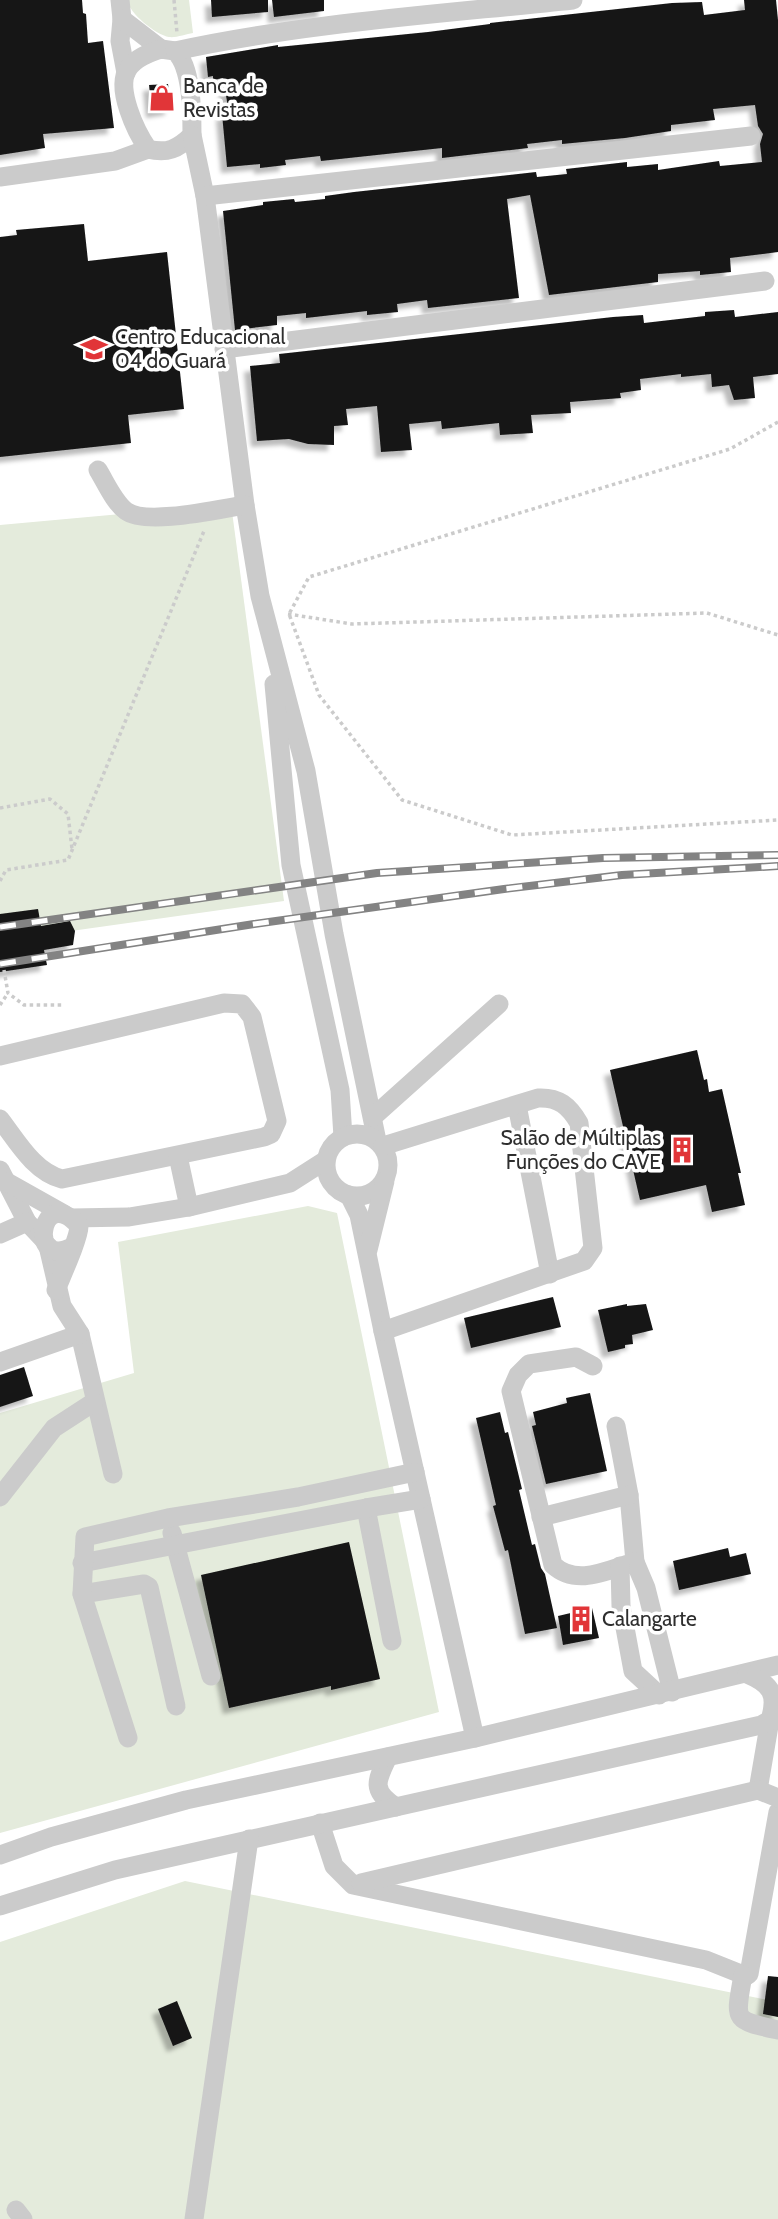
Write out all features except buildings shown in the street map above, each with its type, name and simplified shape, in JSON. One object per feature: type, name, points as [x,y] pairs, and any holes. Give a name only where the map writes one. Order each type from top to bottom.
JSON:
[{"type":"street","points":[[126,73],[140,57],[226,40],[573,0]]},
{"type":"street","points":[[121,10],[172,50],[185,65],[191,135],[205,196],[245,505],[260,596],[306,771],[334,934],[373,1118],[380,1144],[389,1163],[367,1254]]},
{"type":"street","points":[[121,10],[120,41],[131,120],[148,149]]},
{"type":"street","points":[[0,177],[115,161],[148,149],[170,151],[179,147],[191,135]]},
{"type":"street","points":[[205,196],[751,136]]},
{"type":"street","points":[[224,349],[765,281]]},
{"type":"street","points":[[99,470],[120,505],[133,515],[158,518],[245,505]]},
{"type":"street","points":[[270,635],[291,865],[340,1090],[343,1137]]},
{"type":"street","points":[[0,1056],[224,1003],[242,1003],[252,1017],[276,1121],[271,1134],[264,1137],[62,1179],[50,1175],[29,1157],[0,1119]]},
{"type":"street","points":[[373,1118],[499,1004]]},
{"type":"street","points":[[380,1144],[538,1098],[551,1097],[571,1109],[579,1123],[593,1248],[584,1261],[383,1331]]},
{"type":"street","points":[[517,1105],[550,1274]]},
{"type":"street","points":[[380,1144],[367,1135],[343,1137],[332,1147],[326,1160],[327,1174],[359,1215],[475,1738]]},
{"type":"street","points":[[178,1156],[189,1207]]},
{"type":"street","points":[[113,1474],[80,1334],[62,1306],[56,1290],[42,1230],[47,1220],[54,1215],[129,1217],[189,1207],[290,1183],[326,1160]]},
{"type":"street","points":[[290,1183],[363,1196],[375,1191],[384,1181]]},
{"type":"street","points":[[6,1188],[27,1222],[45,1243],[56,1251],[64,1251],[129,1217]]},
{"type":"street","points":[[6,1188],[68,1216],[79,1226],[56,1290]]},
{"type":"street","points":[[0,1234],[27,1222]]},
{"type":"street","points":[[0,1362],[80,1334]]},
{"type":"street","points":[[593,1366],[576,1357],[529,1364],[518,1375],[511,1391],[553,1566],[567,1576],[581,1577],[627,1564]]},
{"type":"street","points":[[0,1497],[54,1428],[94,1402]]},
{"type":"street","points":[[616,1426],[629,1495],[627,1564],[621,1605],[632,1671],[666,1693]]},
{"type":"street","points":[[128,1738],[82,1594],[85,1537],[168,1518],[298,1496],[415,1472]]},
{"type":"street","points":[[541,1517],[629,1495]]},
{"type":"street","points":[[298,1496],[302,1521]]},
{"type":"street","points":[[82,1563],[421,1499]]},
{"type":"street","points":[[366,1508],[393,1642]]},
{"type":"street","points":[[168,1518],[211,1676]]},
{"type":"street","points":[[627,1564],[646,1588],[666,1693]]},
{"type":"street","points":[[82,1594],[144,1584],[149,1587],[176,1706]]},
{"type":"street","points":[[0,1855],[51,1837],[186,1800],[475,1738],[778,1665]]},
{"type":"street","points":[[747,1674],[773,1686],[774,1700],[758,1790]]},
{"type":"street","points":[[0,1906],[115,1870],[761,1725],[770,1720]]},
{"type":"street","points":[[387,1757],[377,1781],[378,1791],[383,1799],[396,1807]]},
{"type":"street","points":[[353,1885],[758,1790],[778,1798]]},
{"type":"street","points":[[320,1823],[334,1866],[353,1885],[706,1960],[743,1975],[749,1973],[778,1812]]},
{"type":"street","points":[[194,2219],[250,1839]]},
{"type":"street","points":[[743,1975],[737,2011],[741,2019],[749,2024],[778,2030]]},
{"type":"path","points":[[172,50],[174,0]]},
{"type":"path","points":[[778,422],[730,449],[309,577],[289,614],[319,695],[402,800],[512,835],[778,820]]},
{"type":"path","points":[[0,881],[6,870],[68,860],[213,510]]},
{"type":"path","points":[[289,614],[352,624],[707,613],[778,635]]},
{"type":"path","points":[[0,808],[50,799],[68,814],[72,850]]},
{"type":"path","points":[[0,1005],[8,993],[5,970]]},
{"type":"path","points":[[8,993],[24,1005],[63,1005]]},
{"type":"green space","points":[[127,0],[189,0],[193,33],[175,37],[164,35],[138,17]]},
{"type":"green space","points":[[231,504],[284,901],[0,941],[0,525]]},
{"type":"green space","points":[[308,1206],[337,1213],[439,1712],[0,1833],[0,1413],[134,1373],[118,1242]]},
{"type":"green space","points":[[185,1881],[778,2002],[778,2219],[0,2219],[0,1942]]},
{"type":"railway","points":[[0,927],[377,873],[603,858],[778,855]]},
{"type":"railway","points":[[0,964],[254,924],[504,889],[622,875],[778,866]]},
{"type":"place","name":"Banca de Revistas","points":[[162,98]]},
{"type":"place","name":"Centro Educacional 04 do Guará","points":[[94,349]]},
{"type":"place","name":"Salão de Múltiplas Funções do CAVE","points":[[682,1150]]},
{"type":"place","name":"Calangarte","points":[[581,1619]]}]
